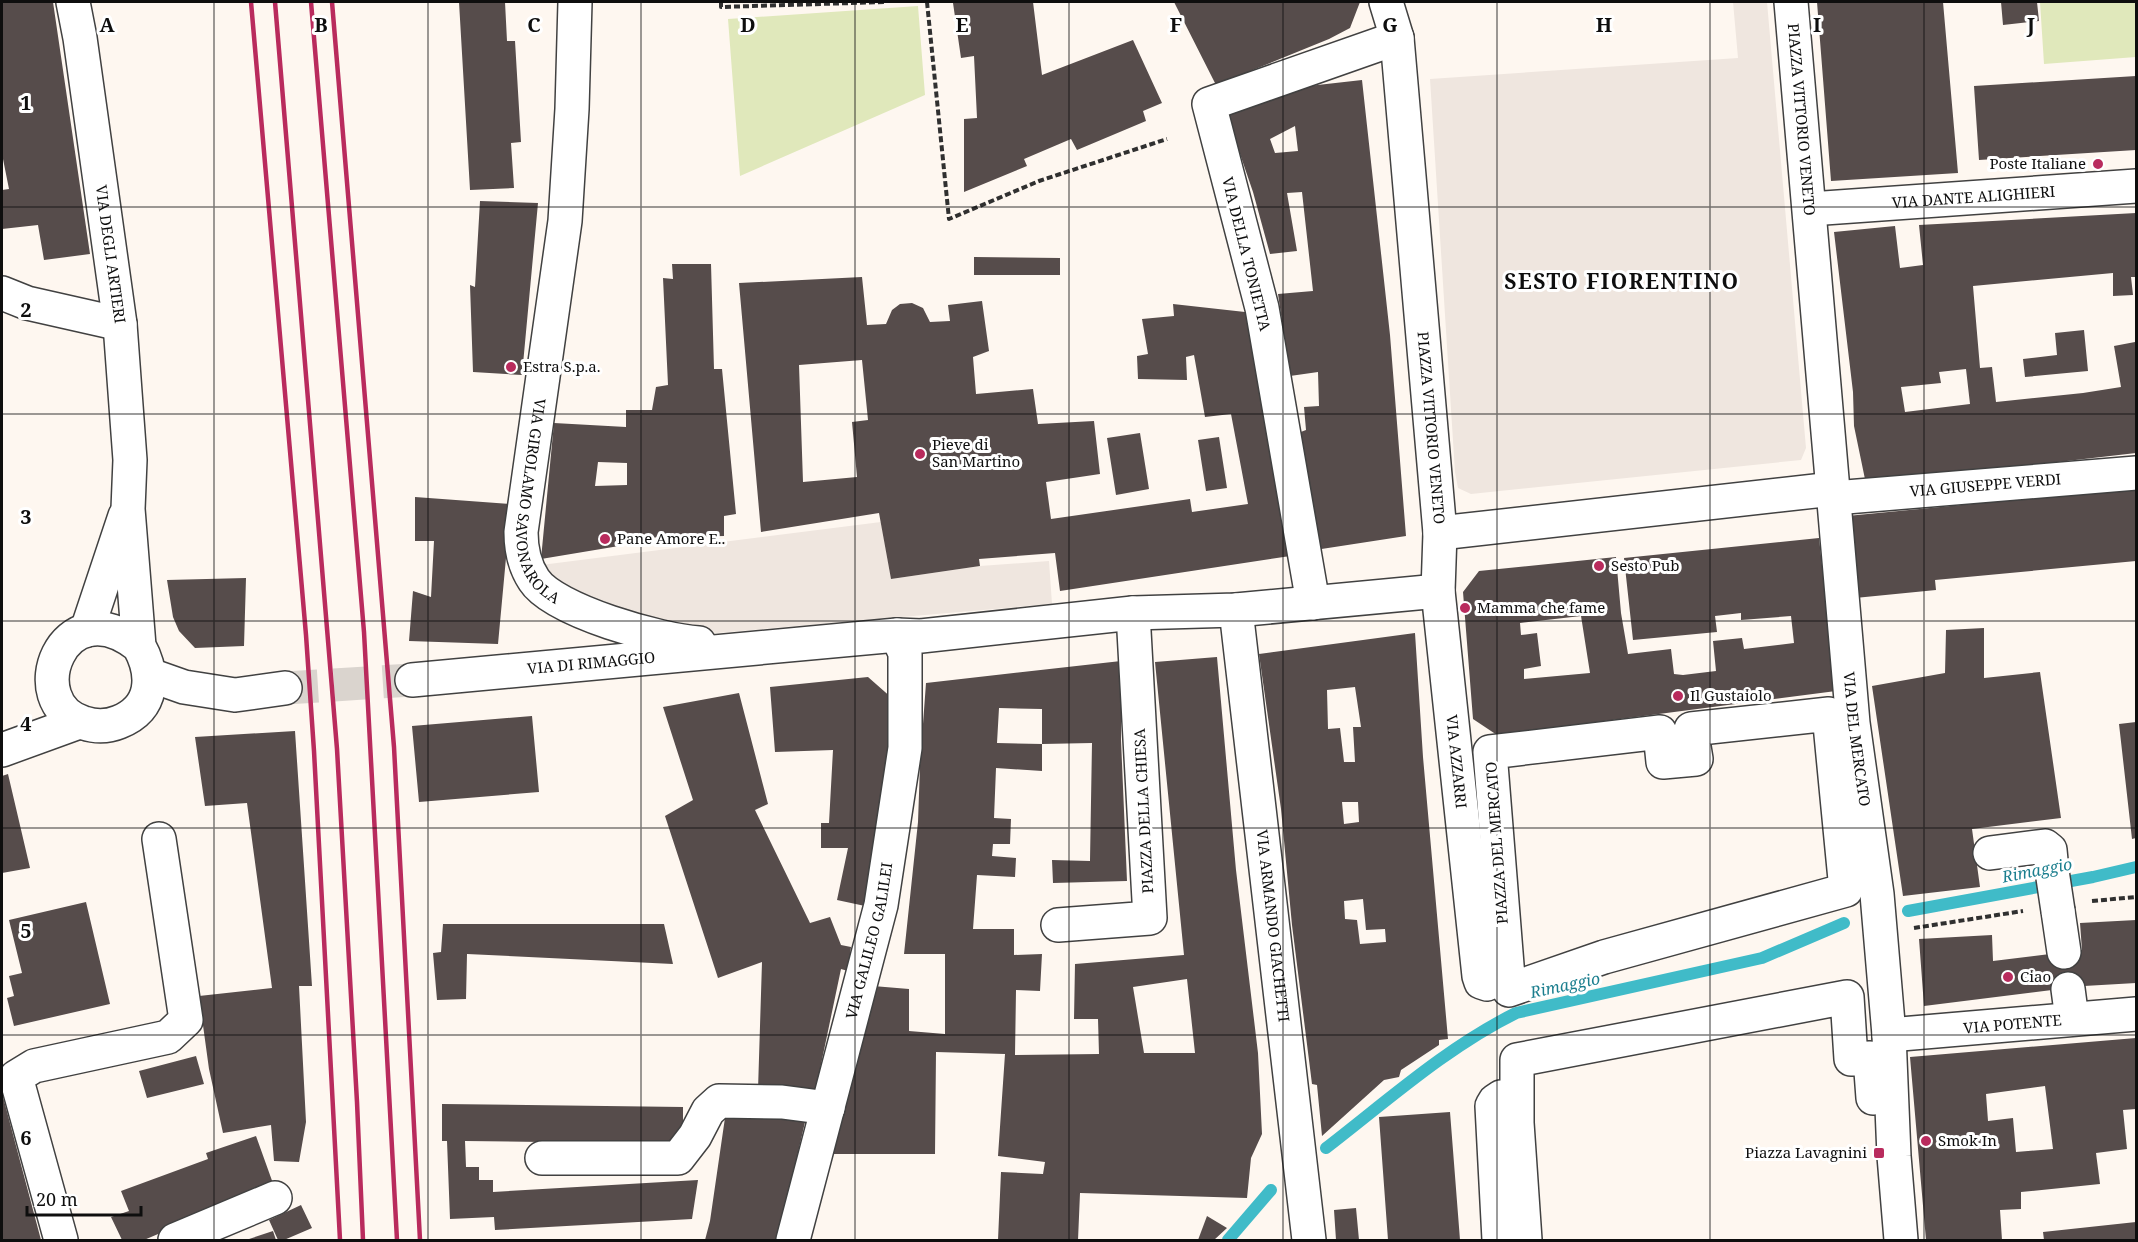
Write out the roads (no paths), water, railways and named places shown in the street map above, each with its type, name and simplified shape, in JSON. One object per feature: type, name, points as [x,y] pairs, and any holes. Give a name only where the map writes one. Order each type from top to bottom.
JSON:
[{"type":"street","name":"VIA DEGLI ARTIERI","points":[[73,2],[120,324],[130,460],[128,509],[144,660]]},
{"type":"street","name":"VIA GIROLAMO SAVONAROLA","points":[[575,2],[572,109],[565,221],[521,532],[523,556],[534,580],[541,588],[566,604],[600,618],[635,631],[689,643],[770,649]]},
{"type":"street","name":"PIAZZA VITTORIO VENETO","points":[[1386,2],[1397,38],[1440,533],[1833,493],[1791,2]]},
{"type":"street","name":"VIA DELLA TONIETTA","points":[[1312,603],[1262,308],[1209,104],[1397,38]]},
{"type":"street","name":"VIA DANTE ALIGHIERI","points":[[1810,208],[2136,186]]},
{"type":"street","points":[[2,293],[27,303],[120,324]]},
{"type":"street","name":"VIA GIUSEPPE VERDI","points":[[1833,493],[2136,473]]},
{"type":"street","name":"VIA DEL MERCATO","points":[[1833,493],[1853,723],[1877,894],[1889,1035],[1894,1156],[1901,1240]]},
{"type":"street","name":"VIA DEGLI ARTIERI","points":[[87,630],[128,509]]},
{"type":"street","name":"VIA AZZARRI","points":[[1440,533],[1438,591],[1479,976],[1481,982],[1487,984]]},
{"type":"street","points":[[770,649],[897,635],[921,636],[1133,613],[1236,610],[1438,591]]},
{"type":"street","name":"VIA ARMANDO GIACHETTI","points":[[1236,610],[1307,1229]]},
{"type":"street","name":"PIAZZA DELLA CHIESA","points":[[1058,925],[1150,918],[1133,613]]},
{"type":"street","points":[[144,660],[148,692],[140,707],[128,719],[112,725],[95,726],[79,722],[69,715],[55,696],[51,680],[53,663],[60,649],[72,637],[87,630],[101,628],[114,630],[144,660],[184,687],[235,695],[285,688]]},
{"type":"street","name":"VIA GALILEO GALILEI","points":[[793,1240],[881,905],[905,748],[905,653],[897,635]]},
{"type":"street","name":"VIA DI RIMAGGIO","points":[[412,680],[770,649]]},
{"type":"street","points":[[5,748],[55,696]]},
{"type":"street","name":"PIAZZA DEL MERCATO","points":[[1829,714],[1846,890],[1807,900],[1604,957],[1509,990],[1490,752],[1660,732],[1663,762],[1696,759],[1692,729],[1829,714]]},
{"type":"street","points":[[5,748],[79,722]]},
{"type":"street","points":[[61,1240],[16,1077],[34,1066],[168,1037],[186,1020],[159,839]]},
{"type":"street","points":[[1990,853],[2045,846],[2050,850],[2052,871],[2044,910],[2064,952]]},
{"type":"street","points":[[1525,1240],[1517,1123],[1517,1060],[1846,997],[1851,1059],[1870,1058],[1883,1240]]},
{"type":"street","name":"VIA POTENTE","points":[[1889,1035],[2070,1004],[2136,1014]]},
{"type":"street","points":[[1499,1240],[1492,1106],[1502,1097]]},
{"type":"street","points":[[542,1158],[678,1158],[695,1136],[708,1111],[719,1101],[782,1102],[828,1108]]},
{"type":"street","points":[[175,1240],[275,1198]]},
{"type":"waterway","name":"Rimaggio","points":[[1908,911],[2136,867]]},
{"type":"waterway","name":"Rimaggio","points":[[1326,1148],[1442,1058],[1516,1013],[1762,958],[1844,923]]},
{"type":"waterway","name":"Rimaggio","points":[[1228,1240],[1271,1190]]},
{"type":"tunnel","points":[[285,688],[412,680]]},
{"type":"railway","points":[[251,2],[306,635],[340,1240]]},
{"type":"railway","points":[[275,2],[337,749],[363,1240]]},
{"type":"railway","points":[[311,2],[364,632],[397,1240]]},
{"type":"railway","points":[[332,2],[394,747],[420,1240]]},
{"type":"place","name":"Poste Italiane","points":[[2098,164]]},
{"type":"place","name":"Estra S.p.a.","points":[[511,367]]},
{"type":"place","name":"Pieve di San Martino","points":[[920,454]]},
{"type":"place","name":"Pane Amore E..","points":[[605,539]]},
{"type":"place","name":"Sesto Pub","points":[[1599,566]]},
{"type":"place","name":"Mamma che fame","points":[[1465,608]]},
{"type":"place","name":"Il Gustaiolo","points":[[1678,696]]},
{"type":"place","name":"Ciao","points":[[2008,977]]},
{"type":"place","name":"Smok In","points":[[1926,1141]]},
{"type":"place","name":"Piazza Lavagnini","points":[[1879,1153]]},
{"type":"district","name":"SESTO FIORENTINO","points":[[1622,282]]}]
